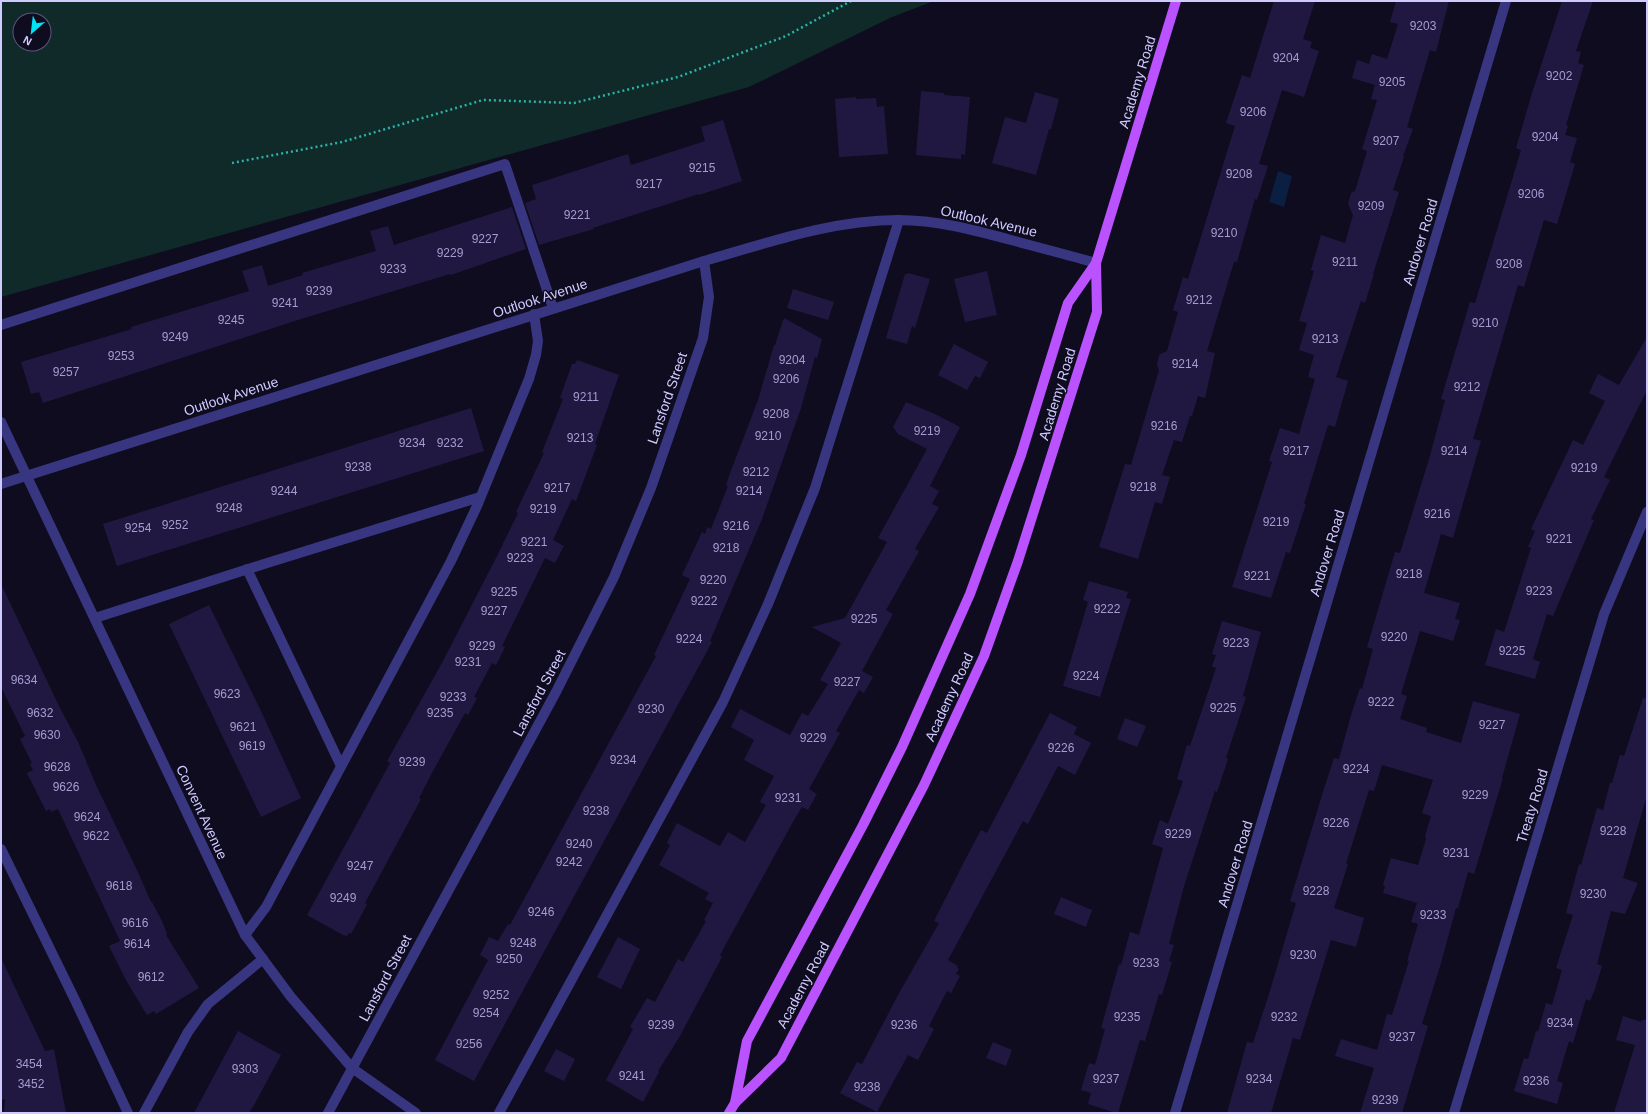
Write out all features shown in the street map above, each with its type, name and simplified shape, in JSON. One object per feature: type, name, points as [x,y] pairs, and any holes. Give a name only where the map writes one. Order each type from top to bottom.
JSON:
[{"type":"main road","name":"Academy Road","points":[[735,1103],[747,1041],[863,825],[902,747],[970,594],[1021,455],[1068,303],[1096,263],[1176,1]]},
{"type":"main road","name":"Academy Road","points":[[729,1113],[735,1103],[781,1058],[924,785],[984,656],[1021,553],[1097,312],[1096,263]]},
{"type":"street","name":"Andover Road","points":[[1175,1113],[1506,1]]},
{"type":"street","points":[[1,325],[504,164],[553,308]]},
{"type":"street","name":"Outlook Avenue","points":[[1,484],[704,261],[796,234],[855,222],[899,220],[936,222],[973,229],[1096,263]]},
{"type":"street","points":[[499,1113],[723,702],[768,604],[815,488],[899,220]]},
{"type":"street","name":"Lansford Street","points":[[328,1113],[556,692],[614,577],[651,488],[703,338],[709,297],[704,261]]},
{"type":"street","points":[[245,935],[266,907],[451,561],[480,497],[531,373],[538,341],[534,314]]},
{"type":"street","name":"Convent Avenue","points":[[1,422],[245,935],[291,997],[352,1068],[416,1113]]},
{"type":"street","points":[[95,618],[480,497]]},
{"type":"street","name":"Treaty Road","points":[[1454,1113],[1604,614],[1647,512]]},
{"type":"street","points":[[247,569],[341,766]]},
{"type":"street","points":[[1,849],[75,1000],[128,1113]]},
{"type":"street","points":[[144,1113],[188,1032],[208,1004],[263,959]]},
{"type":"path","points":[[232,163],[342,142],[483,100],[574,103],[678,77],[786,36],[852,1]]},
{"type":"green space","points":[[1,1],[934,1],[892,17],[749,87],[1,297]]},
{"type":"water","points":[[1278,171],[1292,176],[1284,207],[1269,202]]},
{"type":"building","points":[[1274,1],[1315,1],[1303,39],[1312,42],[1310,48],[1319,51],[1304,97],[1282,90],[1259,164],[1268,166],[1257,200],[1255,199],[1237,262],[1234,262],[1207,351],[1215,353],[1205,398],[1198,396],[1182,442],[1174,440],[1162,475],[1170,477],[1162,504],[1155,502],[1138,559],[1099,547],[1125,464],[1131,465],[1159,370],[1157,365],[1159,355],[1167,351],[1178,312],[1173,310],[1183,277],[1188,279],[1235,126],[1226,123],[1242,75],[1250,78]]},
{"type":"building","points":[[1396,1],[1449,1],[1436,52],[1430,50],[1407,127],[1413,129],[1393,190],[1399,192],[1365,303],[1361,301],[1336,377],[1348,381],[1335,427],[1328,425],[1304,504],[1306,504],[1290,553],[1286,552],[1271,598],[1232,587],[1272,462],[1269,461],[1280,428],[1299,434],[1315,379],[1308,377],[1314,355],[1299,350],[1307,323],[1299,321],[1314,271],[1311,270],[1321,235],[1345,243],[1353,215],[1348,204],[1351,193],[1355,191],[1367,151],[1362,149],[1377,100],[1371,99],[1375,85],[1352,78],[1357,60],[1369,64],[1372,54],[1387,59],[1398,24],[1390,22]]},
{"type":"building","points":[[1562,1],[1593,1],[1576,51],[1581,52],[1578,63],[1584,65],[1566,125],[1568,126],[1565,135],[1577,138],[1570,162],[1575,164],[1557,224],[1544,220],[1524,287],[1518,285],[1473,439],[1481,441],[1453,538],[1441,534],[1424,593],[1460,603],[1455,619],[1460,620],[1453,641],[1420,631],[1401,694],[1407,696],[1400,719],[1427,728],[1426,732],[1461,743],[1473,701],[1520,714],[1503,778],[1474,874],[1468,872],[1458,908],[1456,908],[1422,1024],[1428,1026],[1402,1113],[1360,1113],[1374,1068],[1335,1056],[1341,1039],[1377,1050],[1387,1014],[1392,1015],[1409,961],[1407,961],[1418,924],[1411,922],[1417,903],[1383,893],[1385,886],[1383,885],[1391,858],[1418,865],[1431,816],[1422,813],[1433,780],[1382,765],[1374,791],[1369,790],[1334,908],[1364,918],[1356,947],[1331,940],[1300,1040],[1293,1038],[1271,1113],[1227,1113],[1247,1042],[1253,1043],[1269,994],[1296,903],[1290,901],[1322,795],[1334,758],[1339,759],[1351,715],[1360,688],[1362,689],[1373,649],[1367,647],[1395,552],[1400,553],[1429,459],[1445,400],[1441,399],[1470,302],[1475,303],[1521,150],[1516,148]]},
{"type":"building","points":[[921,91],[970,97],[965,155],[961,154],[961,159],[916,155]]},
{"type":"building","points":[[1035,92],[1059,99],[1036,175],[992,163],[1005,117],[1026,123]]},
{"type":"building","points":[[856,97],[856,99],[876,98],[877,107],[884,106],[888,154],[839,157],[835,99]]},
{"type":"building","points":[[723,120],[742,181],[593,228],[594,229],[539,245],[525,203],[536,199],[532,185],[628,154],[631,165],[705,141],[701,127]]},
{"type":"building","points":[[512,207],[526,249],[451,275],[450,274],[301,319],[43,403],[39,392],[31,394],[21,362],[132,329],[131,327],[249,291],[242,271],[262,265],[268,286],[303,275],[302,273],[376,251],[370,231],[388,226],[394,245]]},
{"type":"building","points":[[987,271],[997,315],[965,322],[954,279]]},
{"type":"building","points":[[908,273],[930,279],[915,328],[912,326],[907,344],[886,338],[905,274]]},
{"type":"building","points":[[793,289],[834,302],[828,320],[787,308]]},
{"type":"building","points":[[784,318],[822,339],[817,358],[815,357],[801,408],[762,519],[710,641],[712,642],[474,1081],[435,1060],[488,960],[480,955],[489,937],[498,941],[508,924],[510,925],[656,656],[654,655],[690,579],[682,575],[702,532],[705,534],[707,527],[711,529],[728,486],[726,485],[729,476],[758,400],[774,345]]},
{"type":"building","points":[[1647,337],[1647,390],[1604,477],[1610,480],[1591,519],[1594,520],[1553,616],[1547,614],[1533,659],[1540,662],[1535,679],[1485,665],[1496,629],[1504,632],[1531,548],[1528,547],[1535,531],[1531,529],[1573,440],[1583,445],[1605,401],[1589,393],[1598,374],[1619,385]]},
{"type":"building","points":[[954,344],[988,362],[980,378],[975,376],[967,390],[938,375]]},
{"type":"building","points":[[577,360],[619,375],[595,444],[597,445],[576,501],[572,499],[553,540],[564,546],[555,563],[545,558],[502,646],[505,647],[496,665],[492,663],[474,697],[477,698],[468,715],[465,713],[433,771],[419,798],[421,799],[365,903],[367,904],[351,934],[349,933],[347,936],[343,935],[307,915],[390,763],[387,761],[443,661],[518,513],[516,512],[544,453],[542,452],[563,399],[560,398],[572,364],[575,364]]},
{"type":"building","points":[[906,402],[935,414],[960,427],[930,486],[939,491],[932,504],[939,507],[915,549],[919,551],[917,555],[886,610],[893,614],[862,671],[873,677],[864,693],[859,690],[836,731],[840,733],[809,789],[817,794],[808,810],[802,807],[794,820],[720,955],[722,957],[680,1036],[658,1071],[659,1072],[643,1102],[606,1080],[633,1029],[630,1027],[647,998],[655,1002],[678,959],[683,962],[706,921],[704,920],[713,903],[705,899],[709,893],[659,865],[670,845],[667,843],[677,823],[720,846],[728,832],[745,842],[766,805],[760,802],[774,776],[744,760],[754,740],[731,727],[740,709],[790,735],[802,713],[808,716],[828,684],[820,680],[841,643],[812,627],[845,618],[887,542],[878,538],[927,449],[898,434],[893,427]]},
{"type":"building","points":[[471,408],[484,451],[117,566],[103,524]]},
{"type":"building","points":[[1089,581],[1128,592],[1126,598],[1131,599],[1100,697],[1063,686],[1088,602],[1083,600]]},
{"type":"building","points":[[1,584],[58,704],[79,744],[96,785],[151,902],[162,921],[167,934],[166,935],[199,988],[156,1014],[154,1011],[147,1015],[127,982],[109,946],[120,941],[58,809],[51,812],[50,809],[46,811],[27,773],[33,770],[30,764],[32,763],[20,739],[25,736],[1,687]]},
{"type":"building","points":[[209,605],[260,709],[301,798],[261,817],[169,624]]},
{"type":"building","points":[[1222,621],[1261,632],[1243,696],[1246,697],[1226,758],[1228,759],[1217,792],[1215,791],[1184,886],[1169,944],[1174,945],[1169,961],[1172,962],[1162,995],[1159,994],[1145,1041],[1140,1040],[1118,1113],[1116,1113],[1088,1104],[1091,1093],[1081,1090],[1089,1063],[1095,1065],[1105,1029],[1101,1028],[1119,964],[1121,965],[1130,932],[1139,935],[1163,848],[1152,844],[1160,820],[1168,824],[1183,781],[1177,779],[1187,745],[1190,746],[1216,668],[1212,666],[1216,655],[1212,654]]},
{"type":"building","points":[[1643,698],[1647,699],[1647,795],[1623,878],[1638,883],[1625,914],[1611,911],[1597,964],[1602,966],[1595,989],[1590,1001],[1586,999],[1573,1043],[1569,1041],[1557,1081],[1563,1083],[1557,1104],[1514,1091],[1524,1058],[1528,1059],[1536,1031],[1538,1032],[1546,1003],[1552,1005],[1562,970],[1556,968],[1573,915],[1566,913],[1579,864],[1581,865],[1597,808],[1603,810],[1610,783],[1612,783],[1620,755],[1624,756]]},
{"type":"building","points":[[1050,713],[1077,727],[1074,734],[1091,743],[1075,775],[1058,766],[1028,824],[1023,821],[948,960],[958,966],[957,968],[959,969],[956,974],[960,976],[951,993],[947,991],[929,1026],[934,1029],[918,1060],[908,1055],[877,1112],[840,1093],[857,1062],[862,1064],[898,995],[939,923],[934,921],[981,830],[987,833]]},
{"type":"building","points":[[1125,718],[1146,726],[1137,747],[1117,739]]},
{"type":"building","points":[[1061,897],[1092,910],[1086,927],[1054,914]]},
{"type":"building","points":[[618,937],[640,949],[621,989],[597,977]]},
{"type":"building","points":[[1,958],[45,1051],[54,1049],[66,1113],[4,1113],[5,1099],[1,1100]]},
{"type":"building","points":[[1623,1016],[1641,1022],[1642,1020],[1647,1020],[1647,1113],[1614,1113],[1635,1045],[1616,1040]]},
{"type":"building","points":[[238,1031],[281,1055],[249,1113],[194,1113]]},
{"type":"building","points":[[993,1042],[1012,1050],[1006,1066],[986,1058]]},
{"type":"building","points":[[556,1049],[575,1059],[564,1081],[544,1071]]}]
